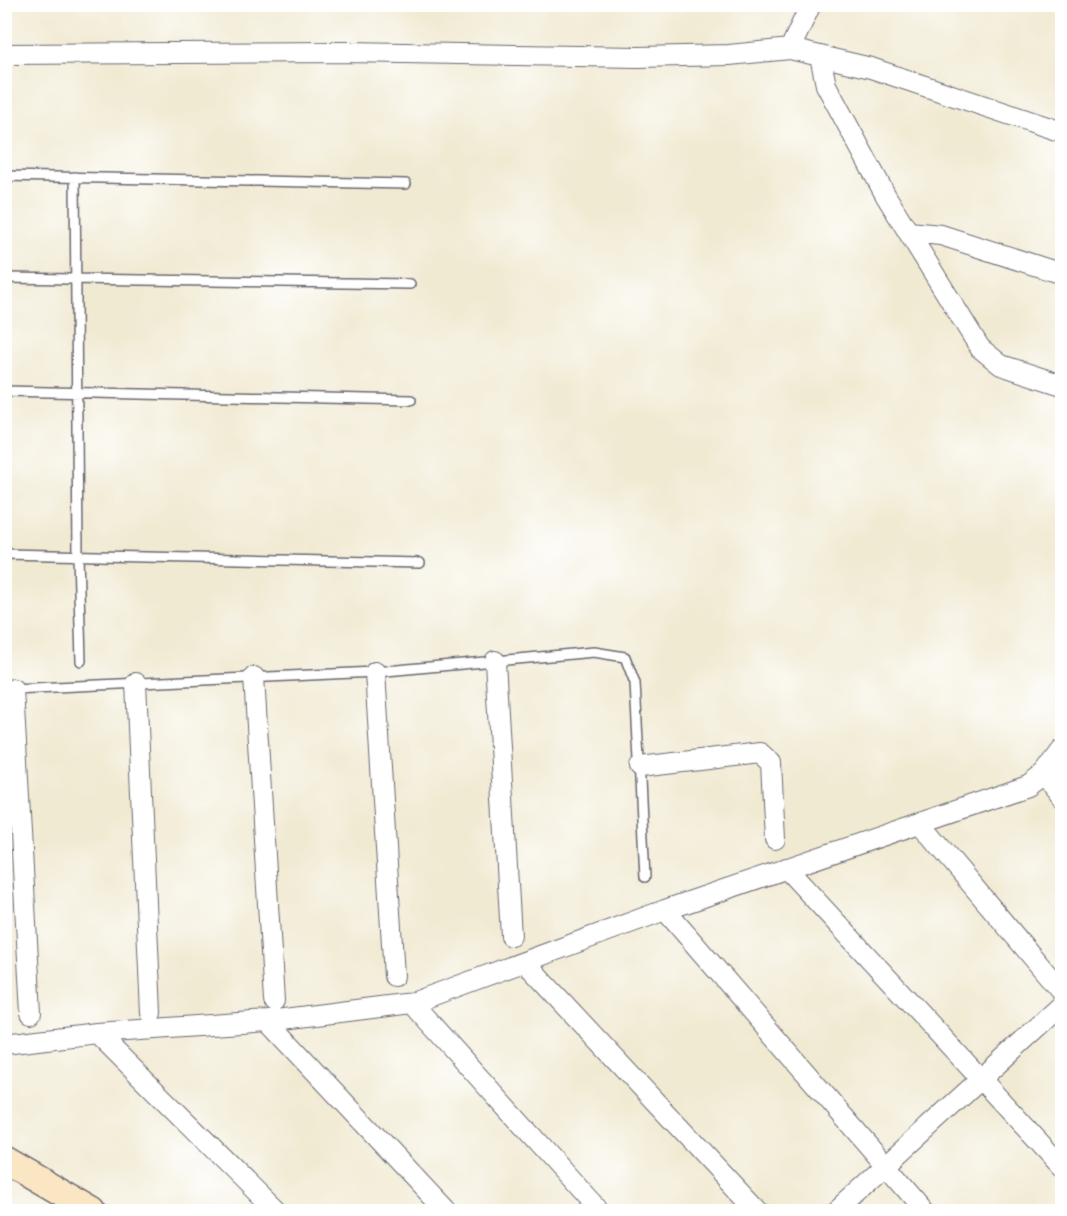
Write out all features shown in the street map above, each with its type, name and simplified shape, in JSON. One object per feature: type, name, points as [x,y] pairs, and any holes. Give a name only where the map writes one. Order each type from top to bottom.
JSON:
[{"type":"street","points":[[790,49],[811,4]]},
{"type":"street","points":[[4,54],[347,52],[638,57],[729,55],[790,49],[872,68],[1062,132]]},
{"type":"street","points":[[820,56],[826,85],[886,196],[980,348],[1001,365],[1062,385]]},
{"type":"street","points":[[909,232],[940,235],[1062,274]]},
{"type":"street","points":[[495,661],[511,936]]},
{"type":"street","points":[[375,672],[394,976]]},
{"type":"street","points":[[254,677],[274,1001]]},
{"type":"street","points":[[136,683],[151,1013]]},
{"type":"street","points":[[9,689],[31,1013]]},
{"type":"street","points":[[4,1044],[97,1033],[268,1021],[412,1003],[665,910],[1028,786],[1044,774],[1062,750]]},
{"type":"street","points":[[640,767],[760,753],[771,763],[775,839]]},
{"type":"street","points":[[1044,774],[1062,797]]},
{"type":"street","points":[[920,823],[1062,992]]},
{"type":"street","points":[[786,868],[1062,1167]]},
{"type":"street","points":[[665,910],[926,1212]]},
{"type":"street","points":[[525,962],[758,1212]]},
{"type":"street","points":[[412,1003],[600,1212]]},
{"type":"street","points":[[836,1212],[1062,1005]]},
{"type":"street","points":[[268,1021],[447,1212]]},
{"type":"street","points":[[97,1033],[277,1212]]},
{"type":"street","points":[[4,1160],[93,1212]]},
{"type":"lane","points":[[4,176],[406,184]]},
{"type":"lane","points":[[75,177],[81,661]]},
{"type":"lane","points":[[4,278],[410,284]]},
{"type":"lane","points":[[4,391],[411,399]]},
{"type":"lane","points":[[4,554],[420,563]]},
{"type":"lane","points":[[9,689],[375,672],[594,652],[625,657],[636,683],[645,878]]}]
